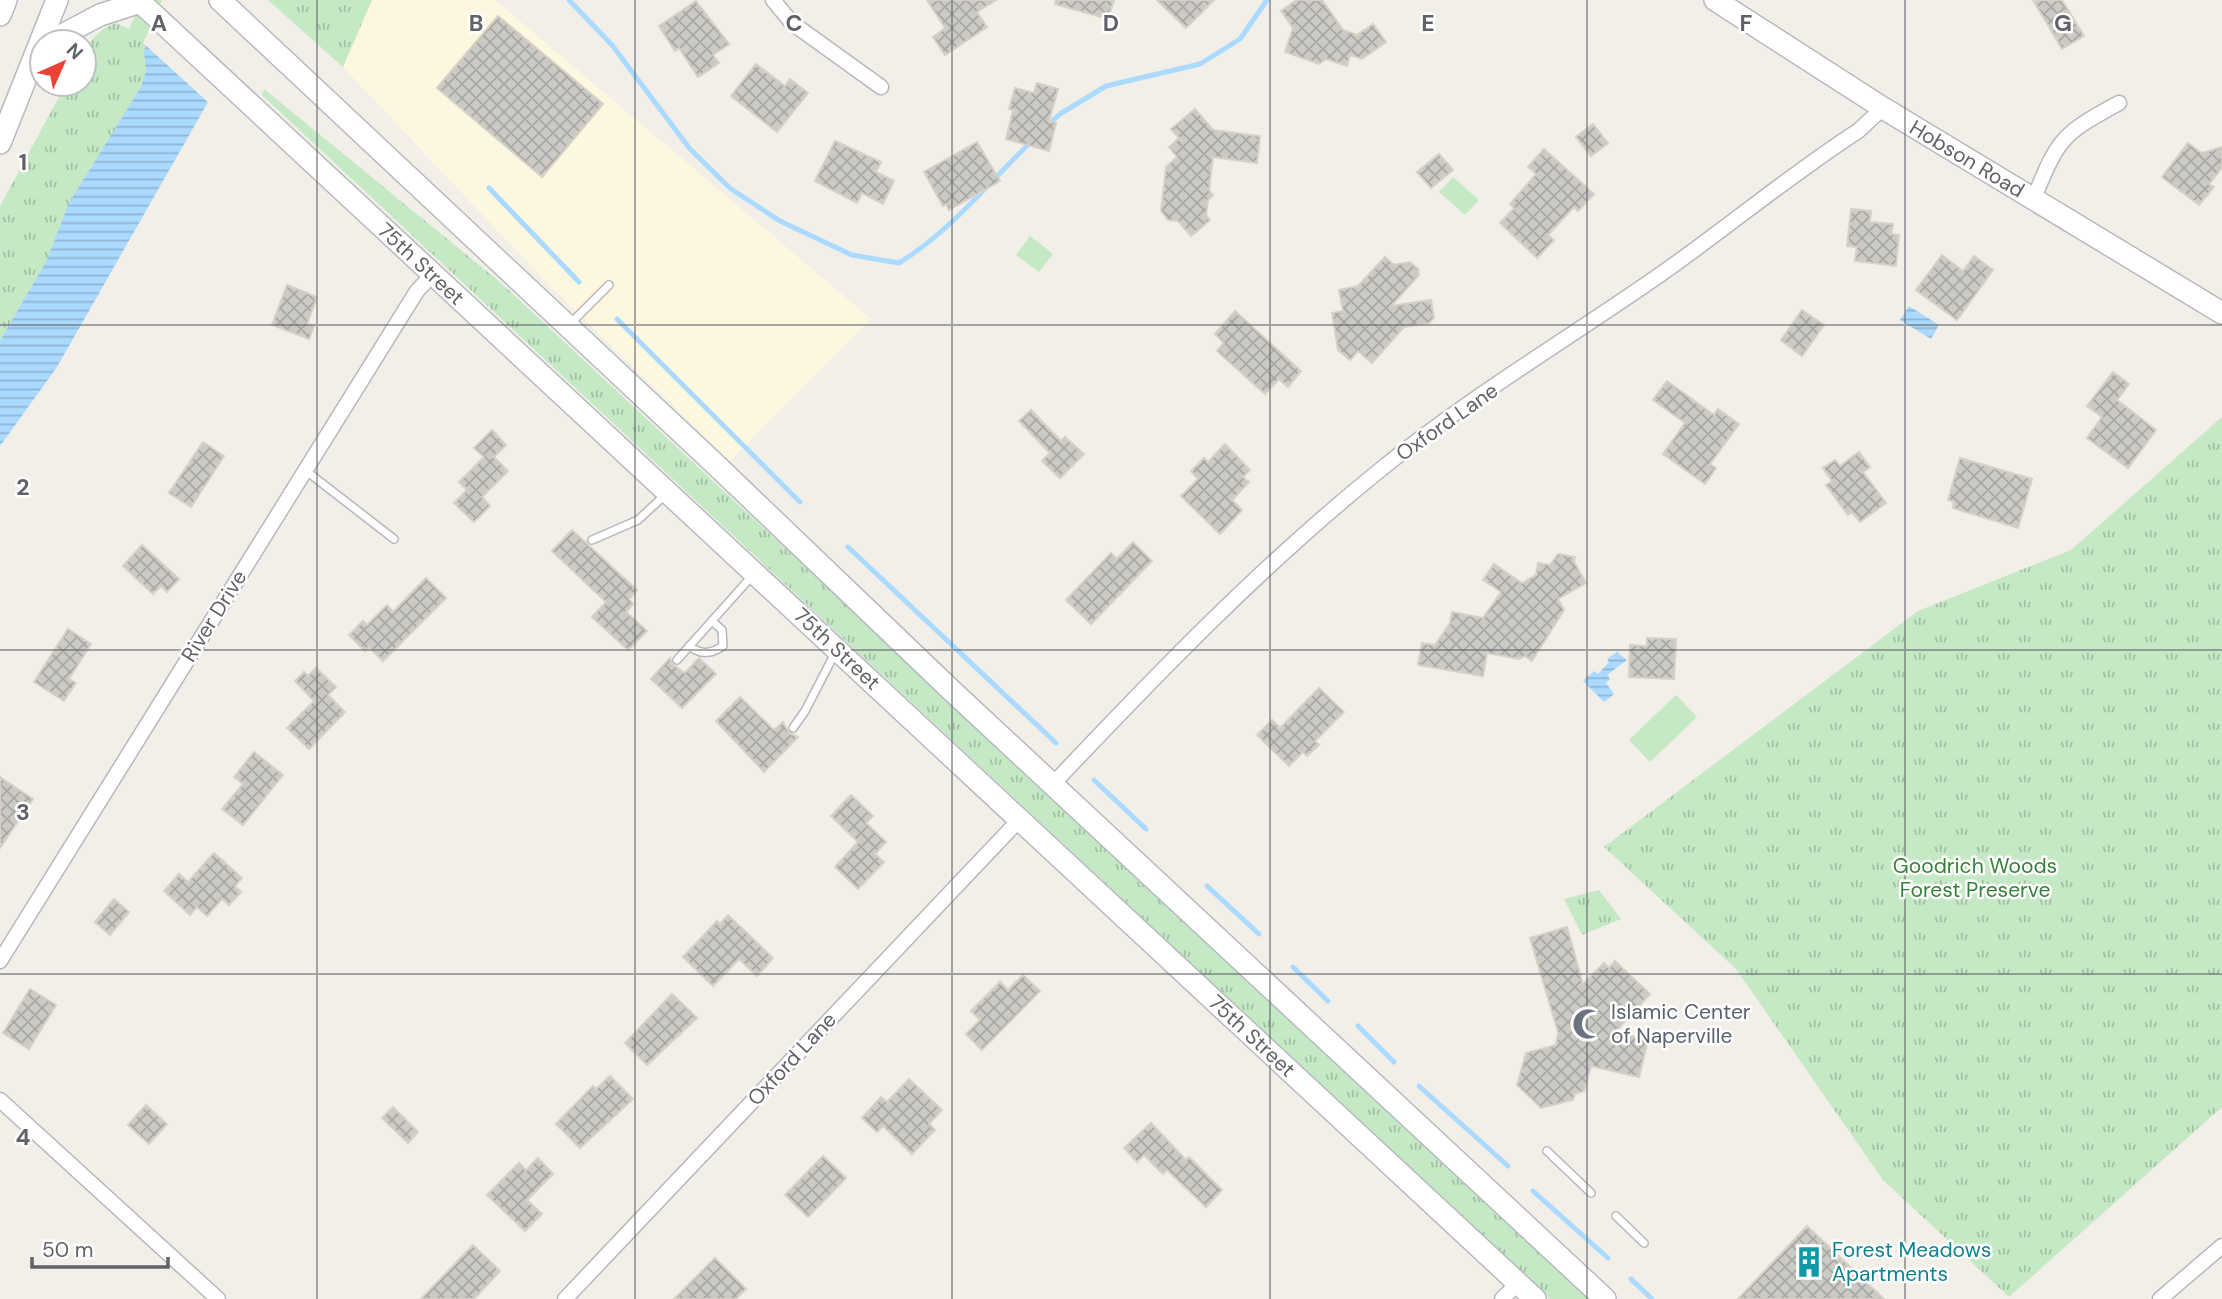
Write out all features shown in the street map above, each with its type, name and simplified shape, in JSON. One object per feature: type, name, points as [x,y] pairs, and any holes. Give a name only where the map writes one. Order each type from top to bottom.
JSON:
[{"type":"main road","points":[[0,15],[6,0]]},
{"type":"main road","points":[[48,28],[57,0]]},
{"type":"main road","points":[[220,0],[569,326],[1052,785],[1605,1299]]},
{"type":"main road","name":"Hobson Road","points":[[1715,0],[1883,108],[2222,313]]},
{"type":"main road","points":[[75,28],[100,15],[139,1]]},
{"type":"main road","name":"75th Street","points":[[139,1],[1535,1299]]},
{"type":"main road","points":[[0,143],[28,78]]},
{"type":"street","points":[[772,0],[792,23],[881,87]]},
{"type":"street","points":[[2033,200],[2061,141],[2076,127],[2119,103]]},
{"type":"street","name":"Oxford Lane","points":[[1052,785],[1125,708],[1247,588],[1379,470],[1455,413],[1663,273],[1858,131],[1883,108]]},
{"type":"street","name":"River Drive","points":[[0,961],[304,470],[417,291],[432,275]]},
{"type":"street","name":"Oxford Lane","points":[[565,1299],[1020,819]]},
{"type":"street","points":[[0,1100],[218,1299]]},
{"type":"street","points":[[2160,1299],[2222,1246]]},
{"type":"street","points":[[1502,1299],[1518,1283]]},
{"type":"lane","points":[[569,326],[609,285]]},
{"type":"lane","points":[[304,470],[394,539]]},
{"type":"lane","points":[[592,540],[638,520],[668,492]]},
{"type":"lane","points":[[677,660],[754,572]]},
{"type":"lane","points":[[689,646],[698,653],[714,652],[723,646],[722,630],[712,621]]},
{"type":"lane","points":[[793,728],[805,711],[837,649]]},
{"type":"lane","points":[[1547,1151],[1591,1193]]},
{"type":"lane","points":[[1616,1216],[1644,1243]]},
{"type":"shaded area","points":[[372,0],[495,0],[871,319],[730,461],[549,285],[343,67]]},
{"type":"green space","points":[[142,0],[207,0],[0,381],[0,206],[58,98],[98,98],[98,33],[116,23],[129,29]]},
{"type":"green space","points":[[268,0],[372,0],[343,67]]},
{"type":"green space","points":[[264,89],[501,283],[1589,1299],[1550,1299],[262,95]]},
{"type":"green space","points":[[1453,177],[1479,200],[1465,215],[1439,192]]},
{"type":"green space","points":[[1030,236],[1053,254],[1039,272],[1016,255]]},
{"type":"green space","name":"Goodrich Woods Forest Preserve","points":[[2222,417],[2222,1107],[2009,1297],[1883,1180],[1736,969],[1604,847],[1918,611],[2071,550]]},
{"type":"green space","points":[[1676,695],[1697,717],[1650,762],[1629,740]]},
{"type":"green space","points":[[1599,890],[1621,919],[1582,935],[1564,899]]},
{"type":"water","points":[[165,0],[243,0],[208,102],[57,367],[0,446],[0,341],[47,260],[69,203],[141,87],[146,71],[144,51]]},
{"type":"water","points":[[1909,306],[1939,325],[1931,339],[1900,320]]},
{"type":"water","points":[[1617,652],[1627,660],[1607,675],[1610,679],[1606,683],[1614,694],[1604,702],[1583,681],[1594,671],[1598,674],[1609,662],[1607,659]]},
{"type":"pier","points":[[162,0],[247,0],[211,105],[143,43]]},
{"type":"building","points":[[927,0],[996,0],[977,12],[987,27],[945,55],[933,37],[945,28]]},
{"type":"building","points":[[1056,0],[1114,0],[1108,19],[1055,4]]},
{"type":"building","points":[[1157,0],[1214,0],[1186,28]]},
{"type":"building","points":[[1297,0],[1322,0],[1343,30],[1357,35],[1373,24],[1386,42],[1362,59],[1350,55],[1347,66],[1326,59],[1319,64],[1285,52],[1293,28],[1281,11]]},
{"type":"building","points":[[2033,0],[2062,0],[2084,36],[2062,49]]},
{"type":"building","points":[[696,1],[729,44],[713,55],[719,63],[698,77],[679,48],[675,51],[659,26]]},
{"type":"building","points":[[498,16],[603,104],[542,177],[437,88]]},
{"type":"building","points":[[756,64],[785,86],[790,79],[808,93],[777,132],[731,96]]},
{"type":"building","points":[[1037,83],[1058,89],[1049,121],[1056,123],[1049,151],[1006,139],[1013,110],[1009,109],[1015,88],[1034,93]]},
{"type":"building","points":[[1195,109],[1213,130],[1260,136],[1257,163],[1213,157],[1209,190],[1213,195],[1208,200],[1206,215],[1210,220],[1191,236],[1178,221],[1168,220],[1161,211],[1166,167],[1177,157],[1169,147],[1179,138],[1171,129]]},
{"type":"building","points":[[1593,124],[1608,143],[1591,156],[1576,137]]},
{"type":"building","points":[[835,141],[881,162],[876,172],[894,181],[883,204],[862,193],[857,203],[815,181]]},
{"type":"building","points":[[977,142],[1000,181],[949,210],[946,204],[943,206],[924,172]]},
{"type":"building","points":[[2188,143],[2202,153],[2222,147],[2222,168],[2209,184],[2214,187],[2199,205],[2162,177]]},
{"type":"building","points":[[1544,149],[1594,194],[1578,211],[1574,207],[1548,235],[1554,240],[1537,258],[1500,223],[1514,208],[1510,204],[1536,174],[1528,167]]},
{"type":"building","points":[[1439,154],[1453,170],[1431,188],[1417,172]]},
{"type":"building","points":[[1851,209],[1871,211],[1870,222],[1893,224],[1891,234],[1899,235],[1896,266],[1855,261],[1857,247],[1847,246]]},
{"type":"building","points":[[1942,255],[1963,271],[1974,256],[1993,270],[1957,320],[1916,290]]},
{"type":"building","points":[[1385,257],[1394,265],[1410,262],[1418,269],[1419,275],[1391,306],[1431,300],[1434,318],[1429,323],[1404,327],[1372,363],[1358,351],[1350,360],[1338,350],[1332,313],[1343,311],[1339,290],[1358,286]]},
{"type":"building","points":[[287,285],[317,297],[307,324],[314,326],[309,339],[272,325]]},
{"type":"building","points":[[1802,310],[1824,325],[1802,356],[1781,340]]},
{"type":"building","points":[[1235,311],[1301,371],[1288,387],[1279,379],[1265,394],[1217,351],[1224,343],[1215,334]]},
{"type":"building","points":[[2113,372],[2129,384],[2117,400],[2156,430],[2128,468],[2087,438],[2102,417],[2087,406]]},
{"type":"building","points":[[1667,381],[1714,415],[1718,409],[1739,424],[1710,464],[1716,468],[1705,484],[1663,454],[1685,423],[1653,400]]},
{"type":"building","points":[[1031,410],[1061,441],[1065,437],[1084,454],[1060,478],[1042,461],[1050,453],[1019,421]]},
{"type":"building","points":[[492,430],[506,445],[494,457],[508,471],[482,497],[490,506],[474,522],[454,503],[467,490],[459,482],[484,457],[474,448]]},
{"type":"building","points":[[203,442],[224,456],[191,507],[169,493]]},
{"type":"building","points":[[1225,444],[1250,470],[1243,477],[1249,482],[1232,500],[1242,510],[1220,534],[1181,496],[1198,479],[1191,471],[1204,458],[1208,462]]},
{"type":"building","points":[[1859,452],[1870,467],[1863,472],[1886,503],[1860,522],[1852,512],[1848,515],[1826,485],[1832,481],[1823,468],[1835,460],[1840,466]]},
{"type":"building","points":[[1960,458],[2032,479],[2018,528],[1953,508],[1954,502],[1948,500]]},
{"type":"building","points":[[572,530],[637,590],[629,599],[633,604],[626,612],[647,631],[628,650],[592,617],[606,602],[552,551]]},
{"type":"building","points":[[1133,542],[1152,561],[1091,624],[1066,600],[1111,553],[1117,559]]},
{"type":"building","points":[[142,545],[179,579],[167,592],[161,586],[153,594],[123,566]]},
{"type":"building","points":[[1558,554],[1575,557],[1574,562],[1586,583],[1558,599],[1564,610],[1532,661],[1525,656],[1519,659],[1487,653],[1483,676],[1418,665],[1422,643],[1435,645],[1450,623],[1452,612],[1483,618],[1501,592],[1483,580],[1494,564],[1522,583],[1536,575],[1538,563],[1550,565]]},
{"type":"building","points":[[426,578],[446,598],[383,661],[369,647],[365,651],[349,635],[363,621],[367,625],[387,605],[393,612]]},
{"type":"building","points":[[68,629],[91,644],[69,679],[76,683],[64,701],[34,682]]},
{"type":"building","points":[[1647,638],[1676,639],[1674,679],[1629,677],[1630,645],[1647,646]]},
{"type":"building","points":[[670,658],[672,664],[685,673],[699,658],[716,674],[682,708],[651,679]]},
{"type":"building","points":[[316,668],[336,687],[328,695],[345,712],[309,749],[287,728],[314,701],[295,681],[304,672],[308,676]]},
{"type":"building","points":[[1319,688],[1344,712],[1315,741],[1319,745],[1307,756],[1303,752],[1289,766],[1257,735],[1272,720],[1280,728]]},
{"type":"building","points":[[740,697],[774,730],[783,722],[789,733],[798,737],[764,772],[716,721]]},
{"type":"building","points":[[254,752],[283,775],[243,825],[222,809],[243,784],[234,777]]},
{"type":"building","points":[[0,777],[33,799],[0,848]]},
{"type":"building","points":[[851,795],[873,816],[866,823],[886,842],[875,854],[884,862],[858,889],[835,867],[858,842],[831,816]]},
{"type":"building","points":[[214,853],[242,878],[235,886],[241,892],[229,905],[222,899],[207,916],[197,907],[190,915],[164,891],[179,874],[188,882]]},
{"type":"building","points":[[114,899],[129,912],[110,935],[95,922]]},
{"type":"building","points":[[728,915],[773,958],[757,976],[739,959],[713,986],[683,957],[717,921],[720,924]]},
{"type":"building","name":"Islamic Center of Naperville","points":[[1567,927],[1583,984],[1604,963],[1609,968],[1615,961],[1650,994],[1615,1032],[1648,1040],[1639,1077],[1591,1066],[1584,1091],[1575,1094],[1573,1100],[1541,1108],[1517,1085],[1526,1053],[1556,1045],[1558,1032],[1530,938]]},
{"type":"building","points":[[1023,975],[1040,991],[982,1050],[966,1034],[980,1020],[971,1011],[1000,982],[1008,990]]},
{"type":"building","points":[[30,989],[56,1005],[29,1049],[3,1033]]},
{"type":"building","points":[[672,994],[697,1018],[647,1065],[625,1043]]},
{"type":"building","points":[[610,1076],[633,1099],[580,1148],[556,1124],[593,1086],[596,1089]]},
{"type":"building","points":[[909,1079],[942,1110],[929,1124],[935,1130],[912,1154],[883,1126],[877,1132],[862,1118],[881,1097],[887,1102]]},
{"type":"building","points":[[146,1105],[167,1124],[149,1144],[128,1125]]},
{"type":"building","points":[[393,1107],[418,1132],[408,1143],[382,1118]]},
{"type":"building","points":[[1151,1123],[1186,1160],[1189,1157],[1222,1190],[1206,1207],[1167,1170],[1163,1174],[1144,1155],[1137,1162],[1124,1148]]},
{"type":"building","points":[[823,1156],[846,1178],[808,1217],[785,1195]]},
{"type":"building","points":[[538,1158],[553,1174],[527,1200],[542,1214],[525,1231],[487,1195],[519,1163],[526,1170]]},
{"type":"building","name":"Forest Meadows Apartments","points":[[1807,1226],[1884,1299],[1738,1299]]},
{"type":"building","points":[[473,1245],[500,1271],[474,1299],[421,1299]]},
{"type":"building","points":[[715,1258],[746,1289],[736,1299],[674,1299]]},
{"type":"waterway","points":[[569,0],[612,45],[690,149],[731,189],[780,221],[852,255],[899,263],[953,221],[1033,140]]},
{"type":"waterway","points":[[1047,126],[1060,114],[1106,86],[1200,64],[1240,39],[1267,0]]},
{"type":"waterway","points":[[489,188],[579,282]]},
{"type":"waterway","points":[[617,319],[800,502]]},
{"type":"waterway","points":[[848,547],[1056,743]]},
{"type":"waterway","points":[[1094,780],[1146,829]]},
{"type":"waterway","points":[[1207,886],[1259,934]]},
{"type":"waterway","points":[[1293,967],[1328,1001]]},
{"type":"waterway","points":[[1358,1026],[1394,1062]]},
{"type":"waterway","points":[[1419,1086],[1508,1166]]},
{"type":"waterway","points":[[1533,1191],[1608,1258]]},
{"type":"waterway","points":[[1631,1279],[1652,1299]]},
{"type":"place","name":"Islamic Center of Naperville","points":[[1588,1024]]},
{"type":"place","name":"Forest Meadows Apartments","points":[[1809,1262]]}]
